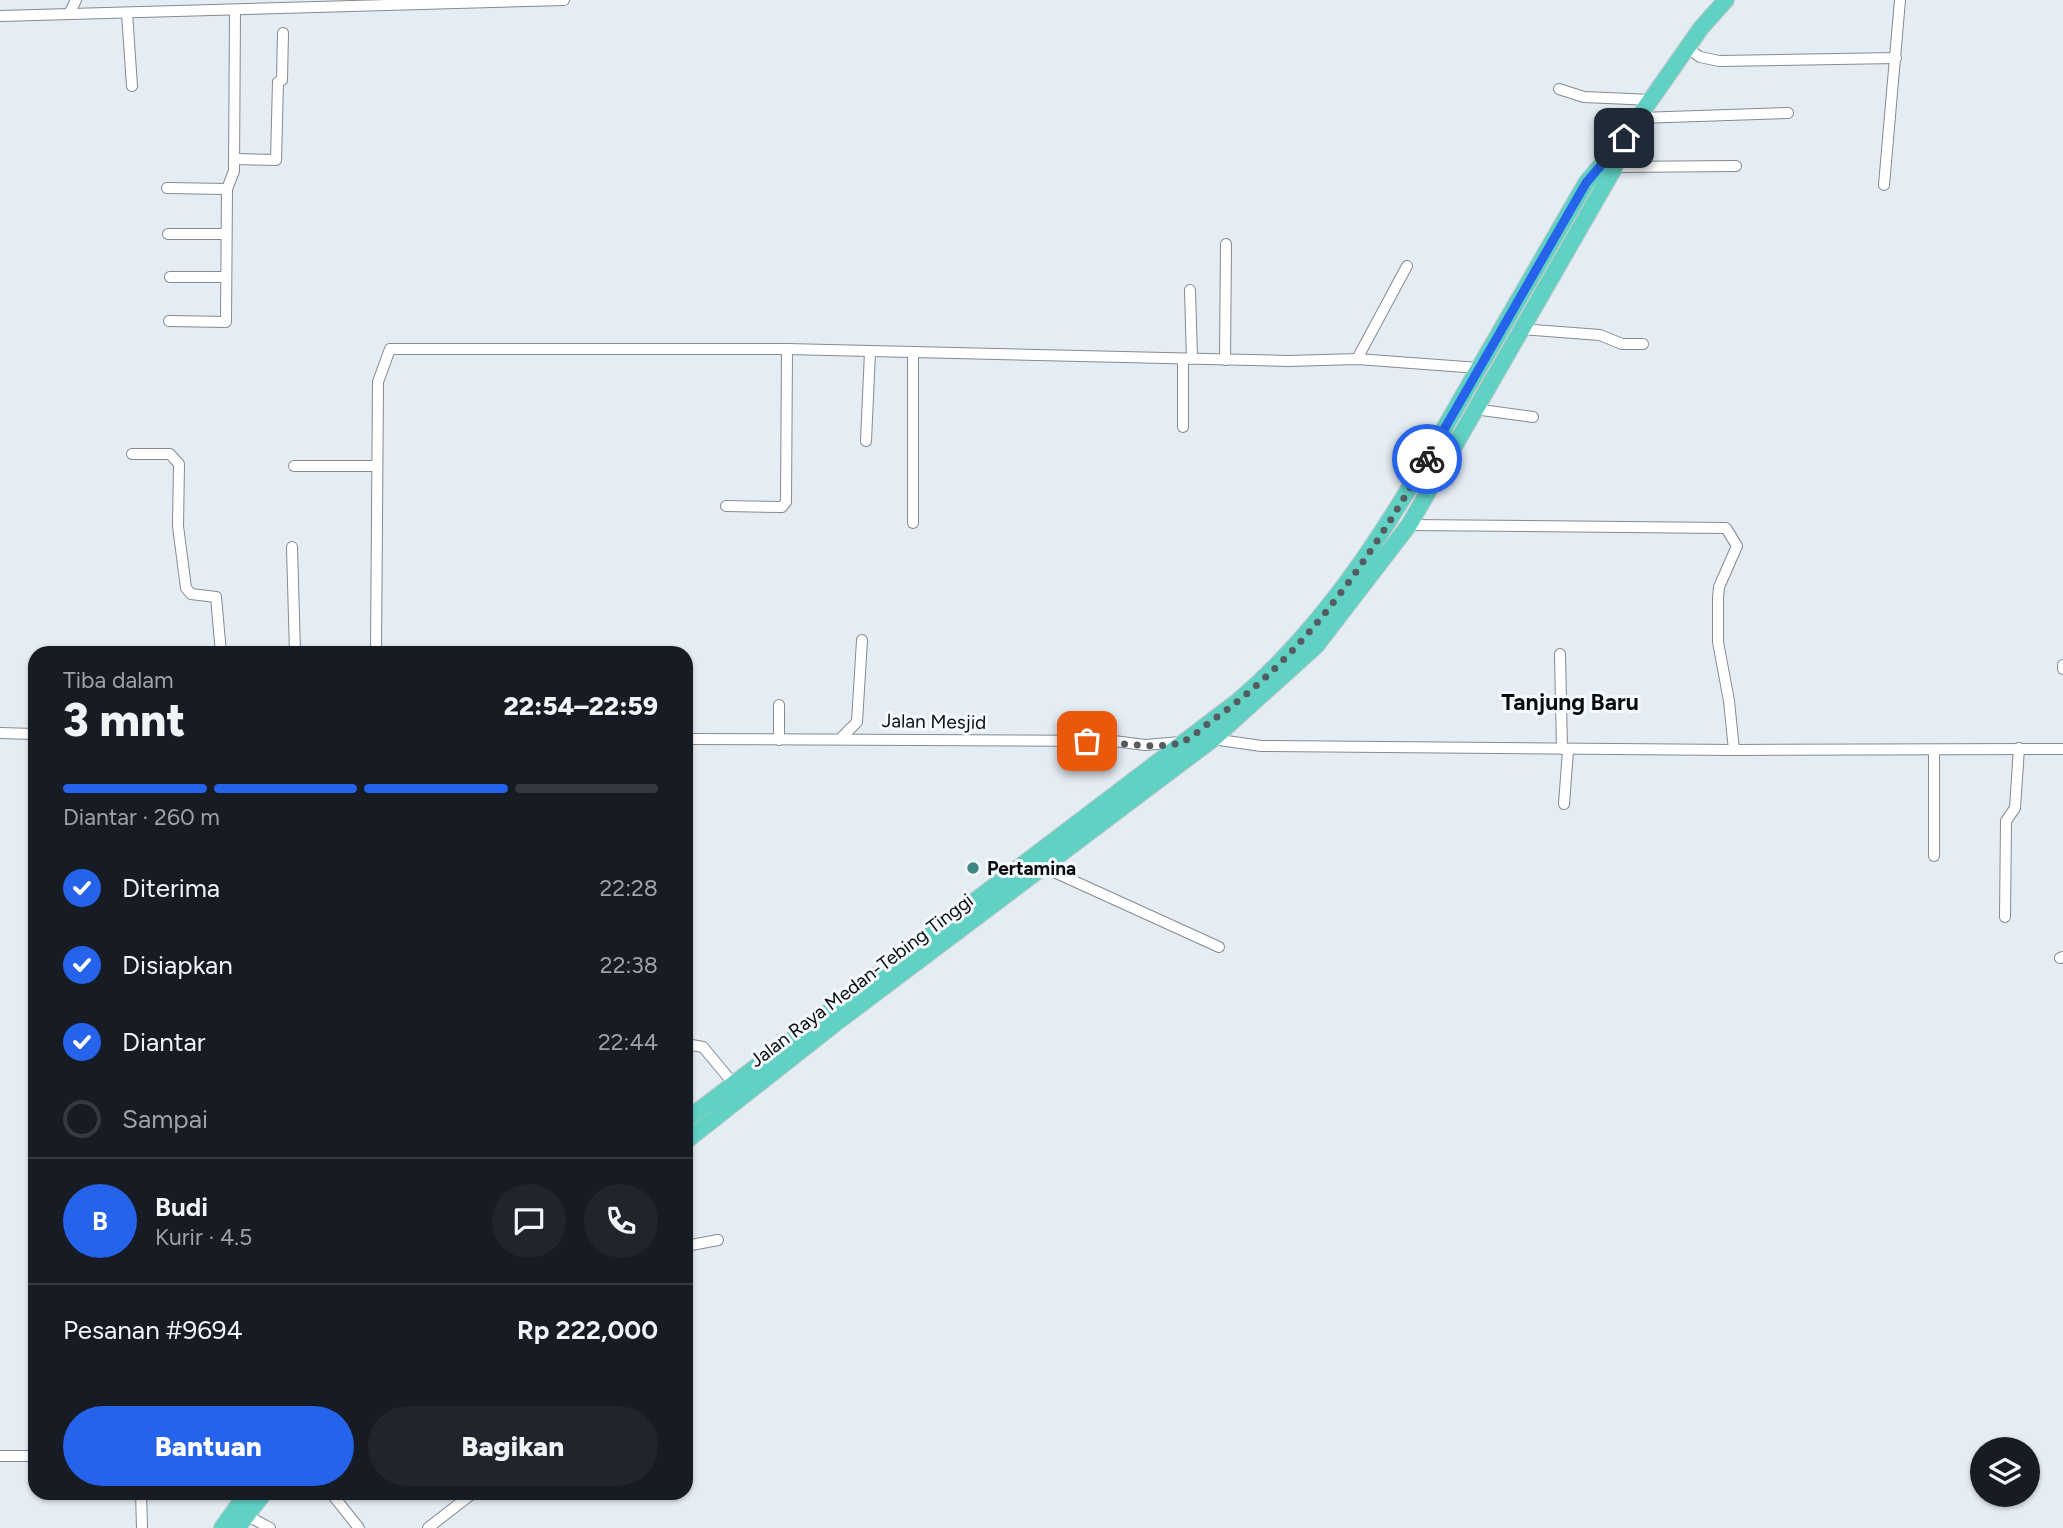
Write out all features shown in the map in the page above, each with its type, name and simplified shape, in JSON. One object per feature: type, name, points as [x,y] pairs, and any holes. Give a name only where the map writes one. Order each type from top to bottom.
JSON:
[{"type":"highway","name":"Jalan Raya Medan-Tebing Tinggi","points":[[693,1114],[732,1082],[978,900],[1269,674],[1304,638],[1336,598],[1399,508],[1586,183],[1624,138],[1687,48],[1726,0]]},
{"type":"highway","name":"Jalan Raya Medan-Tebing Tinggi","points":[[693,1135],[1213,740],[1316,646],[1409,525],[1615,167],[1624,138]]},
{"type":"highway","points":[[222,1528],[242,1500]]},
{"type":"highway","points":[[242,1522],[259,1500]]},
{"type":"street","points":[[69,14],[76,0]]},
{"type":"street","points":[[0,16],[564,0]]},
{"type":"street","points":[[1884,185],[1900,0]]},
{"type":"street","points":[[169,321],[226,322],[227,188],[234,171],[235,10]]},
{"type":"street","points":[[127,13],[132,86]]},
{"type":"street","points":[[234,159],[276,160],[278,82],[282,80],[283,33]]},
{"type":"street","points":[[1687,48],[1700,57],[1719,61],[1896,58]]},
{"type":"street","points":[[1559,89],[1584,97],[1652,100]]},
{"type":"street","points":[[1639,118],[1788,113]]},
{"type":"street","points":[[1615,167],[1736,166]]},
{"type":"street","points":[[167,188],[227,188]]},
{"type":"street","points":[[168,234],[226,234]]},
{"type":"street","points":[[1225,360],[1226,244]]},
{"type":"street","points":[[1357,359],[1407,266]]},
{"type":"street","points":[[170,277],[226,277]]},
{"type":"street","points":[[1183,427],[1190,290]]},
{"type":"street","points":[[1522,329],[1600,335],[1622,344],[1643,344]]},
{"type":"street","points":[[376,646],[378,382],[390,349],[787,349],[1225,360],[1357,359],[1479,368]]},
{"type":"street","points":[[726,506],[782,506],[786,502],[787,349]]},
{"type":"street","points":[[866,441],[870,352]]},
{"type":"street","points":[[912,523],[914,353]]},
{"type":"street","points":[[1474,409],[1533,417]]},
{"type":"street","points":[[132,454],[170,454],[179,464],[178,526],[186,588],[191,594],[216,597],[220,646]]},
{"type":"street","points":[[294,466],[377,466]]},
{"type":"street","points":[[1409,525],[1726,528],[1737,546],[1719,587],[1718,642],[1729,701],[1734,750]]},
{"type":"street","points":[[292,547],[295,646]]},
{"type":"street","points":[[842,737],[857,722],[862,640]]},
{"type":"street","points":[[1560,654],[1565,749],[1564,804]]},
{"type":"street","points":[[779,705],[779,740]]},
{"type":"street","points":[[0,733],[28,734]]},
{"type":"street","name":"Jalan Mesjid","points":[[693,739],[779,740],[842,737],[1114,741],[1145,745],[1181,742]]},
{"type":"street","points":[[1213,740],[1261,746],[1734,750],[2063,749]]},
{"type":"street","points":[[2005,917],[2006,821],[2015,808],[2019,748]]},
{"type":"street","points":[[1934,750],[1934,856]]},
{"type":"street","points":[[1043,867],[1220,947]]},
{"type":"street","points":[[693,1045],[708,1051],[732,1082]]},
{"type":"street","points":[[693,1245],[718,1240]]},
{"type":"street","points":[[0,1456],[28,1456]]},
{"type":"street","points":[[141,1500],[142,1528]]},
{"type":"street","points":[[337,1500],[359,1528]]},
{"type":"street","points":[[428,1528],[464,1500]]},
{"type":"street","points":[[242,1522],[270,1528]]},
{"type":"way so far","points":[[1087,741],[1145,745],[1181,742],[1238,701],[1304,638],[1361,566],[1427,459]]},
{"type":"place","name":"Pertamina","points":[[973,868]]},
{"type":"district","name":"Tanjung Baru","points":[[1570,702]]},
{"type":"route","points":[[1427,459],[1586,183],[1624,138]]}]
